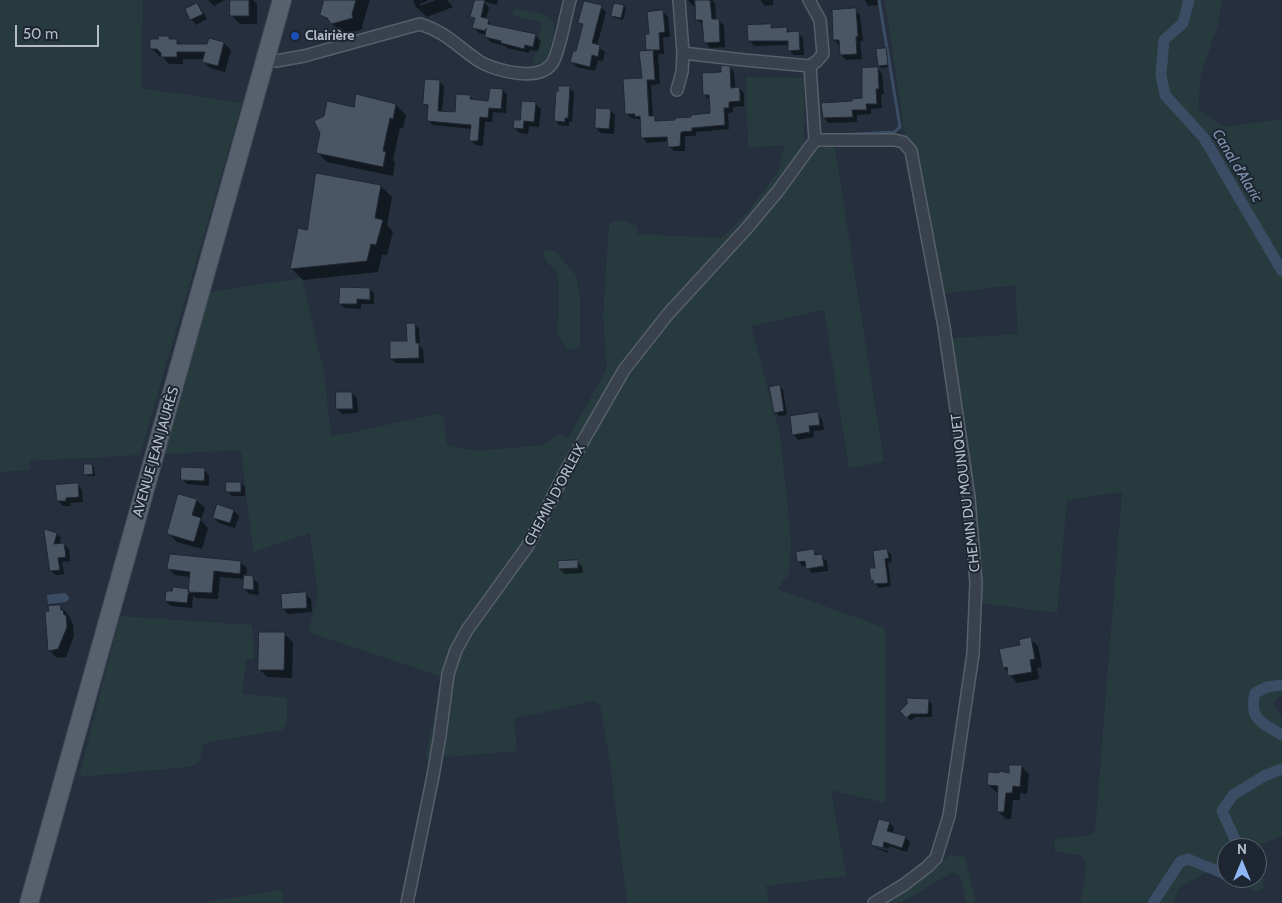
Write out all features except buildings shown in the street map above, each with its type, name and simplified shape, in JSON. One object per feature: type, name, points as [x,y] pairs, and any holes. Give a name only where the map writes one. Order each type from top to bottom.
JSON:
[{"type":"main road","name":"AVENUE JEAN JAURÈS","points":[[28,903],[282,0]]},
{"type":"street","points":[[266,59],[276,61],[304,56],[420,24],[436,29],[480,61],[503,71],[526,74],[543,70],[553,62],[570,0]]},
{"type":"street","points":[[677,90],[682,72],[683,53],[679,0]]},
{"type":"street","points":[[683,53],[810,66],[823,54],[820,20],[809,0]]},
{"type":"street","points":[[810,66],[815,140]]},
{"type":"street","name":"CHEMIN D'ORLEIX","points":[[406,903],[433,776],[448,674],[456,650],[467,630],[527,547],[624,370],[668,314],[747,228],[778,191],[815,140]]},
{"type":"street","name":"CHEMIN DU MOUNIQUET","points":[[815,140],[894,140],[903,142],[911,151],[944,327],[969,497],[976,583],[973,654],[949,816],[936,858],[905,884],[874,903]]},
{"type":"green space","points":[[0,0],[143,0],[141,88],[242,103],[140,455],[30,461],[30,470],[0,472]]},
{"type":"green space","points":[[885,0],[1222,0],[1218,25],[1201,74],[1198,109],[1223,127],[1282,119],[1282,695],[1273,702],[1282,719],[1282,836],[1267,842],[1267,838],[1217,838],[1217,875],[1207,872],[1179,888],[1174,903],[1081,903],[1086,864],[1082,855],[1055,852],[1054,840],[1064,837],[1085,836],[1095,832],[1122,492],[1067,500],[1057,613],[971,602],[968,527],[941,339],[1018,334],[1015,285],[932,295],[906,143]]},
{"type":"green space","points":[[520,9],[547,16],[553,21],[553,40],[549,56],[542,63],[533,65],[542,22],[513,16],[514,10]]},
{"type":"green space","points":[[746,77],[804,78],[804,144],[834,142],[884,462],[849,468],[824,310],[751,326],[780,435],[787,499],[791,545],[789,573],[778,589],[885,628],[885,803],[831,790],[846,876],[766,886],[769,903],[627,903],[610,762],[600,706],[593,701],[514,719],[517,751],[425,759],[442,677],[308,632],[318,594],[310,533],[253,552],[241,450],[165,454],[210,292],[302,278],[324,373],[331,437],[436,414],[443,415],[447,445],[476,451],[543,445],[560,434],[569,437],[607,368],[603,317],[609,224],[621,220],[637,226],[637,234],[721,238],[750,209],[778,172],[785,145],[748,148]]},
{"type":"green space","points":[[543,251],[555,251],[576,275],[580,297],[580,347],[567,350],[558,334],[559,289],[557,271],[546,262]]},
{"type":"green space","points":[[120,616],[252,625],[254,659],[246,659],[242,694],[287,698],[287,719],[283,730],[216,741],[203,745],[201,756],[193,766],[79,777]]},
{"type":"green space","points":[[950,855],[965,857],[976,903],[966,903],[960,876],[953,872],[901,903],[880,903]]},
{"type":"green space","points":[[1249,888],[1263,888],[1258,892]]},
{"type":"green space","points":[[282,890],[284,903],[199,903]]},
{"type":"water","points":[[65,593],[69,597],[66,602],[48,604],[47,595]]},
{"type":"waterway","points":[[838,135],[894,132],[900,127],[879,0]]},
{"type":"waterway","name":"Canal d'Alaric","points":[[1189,0],[1183,23],[1164,40],[1161,75],[1165,95],[1204,138],[1282,271]]},
{"type":"waterway","name":"Canal d'Alaric","points":[[1282,685],[1267,687],[1255,693],[1254,702],[1255,715],[1258,719],[1282,735]]},
{"type":"waterway","name":"Canal d'Alaric","points":[[1234,838],[1222,811],[1233,795],[1264,776],[1282,769]]},
{"type":"waterway","name":"Canal d'Alaric","points":[[1153,903],[1180,862],[1188,859],[1217,871]]},
{"type":"place","name":"Clairière","points":[[295,36]]}]
